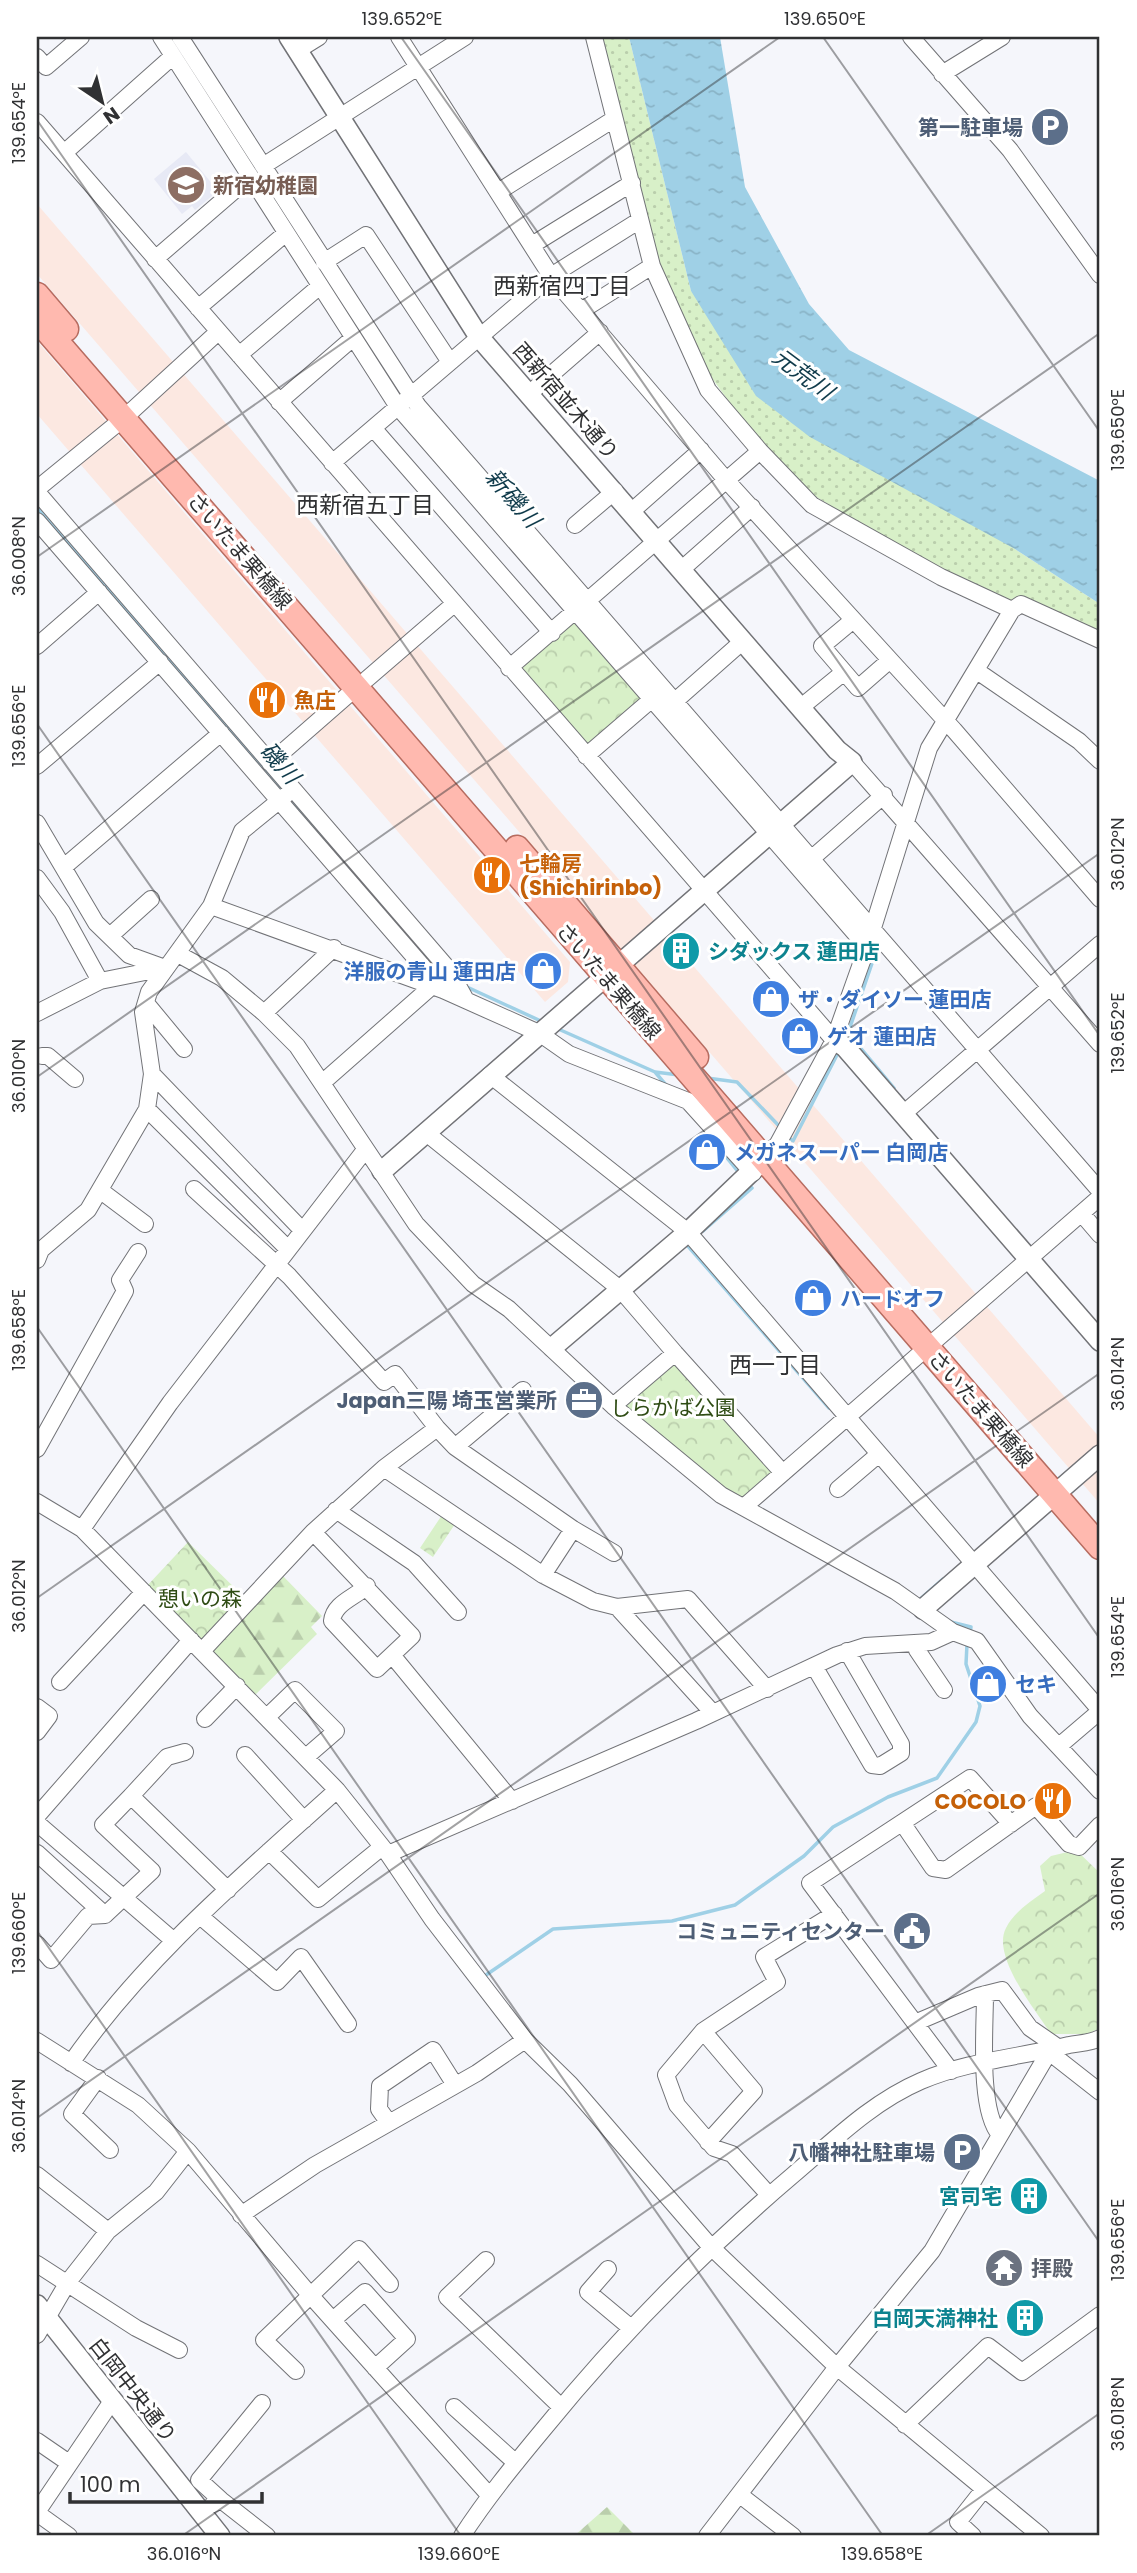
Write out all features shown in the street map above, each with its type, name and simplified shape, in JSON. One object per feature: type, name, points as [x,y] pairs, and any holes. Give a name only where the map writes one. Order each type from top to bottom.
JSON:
[{"type":"main road","name":"さいたま栗橋線","points":[[37,295],[129,413],[611,970],[764,1161],[934,1343],[1061,1489],[1100,1547]]},
{"type":"main road","name":"さいたま栗橋線","points":[[37,320],[129,413]]},
{"type":"main road","name":"さいたま栗橋線","points":[[1061,1489],[1100,1521]]},
{"type":"street","points":[[37,57],[46,67],[81,37]]},
{"type":"street","points":[[161,37],[256,172],[324,262],[404,401]]},
{"type":"street","points":[[180,37],[256,172],[286,233],[354,338],[404,401],[581,606],[674,702],[867,947]]},
{"type":"street","points":[[293,43],[319,37]]},
{"type":"street","points":[[399,37],[551,276],[727,481],[946,721],[1100,899]]},
{"type":"street","points":[[155,259],[256,172],[465,37]]},
{"type":"street","points":[[594,37],[652,266],[708,390],[760,451],[812,505],[941,577],[1012,611]]},
{"type":"street","points":[[911,37],[1010,150],[1100,275]]},
{"type":"street","points":[[942,74],[1002,37]]},
{"type":"street","name":"西新宿並木通り","points":[[293,43],[479,337],[615,491],[836,750],[852,762]]},
{"type":"street","points":[[64,153],[173,55]]},
{"type":"street","points":[[498,192],[614,119]]},
{"type":"street","points":[[37,122],[703,891],[834,1040],[845,1047],[1100,1341]]},
{"type":"street","points":[[532,245],[632,183]]},
{"type":"street","points":[[332,463],[551,276],[640,220]]},
{"type":"street","points":[[198,308],[286,233]]},
{"type":"street","points":[[324,262],[366,235],[450,362]]},
{"type":"street","points":[[581,312],[652,266]]},
{"type":"street","points":[[239,355],[320,286]]},
{"type":"street","points":[[219,332],[37,491],[450,971],[466,1000]]},
{"type":"street","points":[[530,393],[600,332]]},
{"type":"street","points":[[279,402],[354,338]]},
{"type":"street","points":[[373,428],[552,633]]},
{"type":"street","points":[[632,511],[701,450]]},
{"type":"street","points":[[509,668],[760,451]]},
{"type":"street","points":[[575,525],[615,491]]},
{"type":"street","points":[[682,569],[752,508]]},
{"type":"street","points":[[37,521],[279,800],[437,989]]},
{"type":"street","points":[[37,646],[99,592]]},
{"type":"street","points":[[270,763],[454,604]]},
{"type":"street","points":[[553,1347],[688,1232],[764,1161],[834,1040],[867,947],[929,748],[1012,611],[1021,604],[1100,640]]},
{"type":"street","points":[[581,606],[651,700],[774,829],[810,860],[1100,1191]]},
{"type":"street","points":[[852,621],[822,646],[858,688],[890,660]]},
{"type":"street","points":[[674,702],[743,641]]},
{"type":"street","points":[[37,766],[160,662]]},
{"type":"street","points":[[977,671],[1079,741],[1100,761]]},
{"type":"street","points":[[800,708],[844,672]]},
{"type":"street","points":[[586,756],[651,700]]},
{"type":"street","points":[[65,866],[221,733]]},
{"type":"street","points":[[382,1171],[852,762],[884,795],[1100,1044]]},
{"type":"street","points":[[37,1260],[41,1250],[88,1210],[147,1109],[152,1074],[144,1012],[165,968],[211,906],[242,831],[293,790]]},
{"type":"street","points":[[810,860],[884,795]]},
{"type":"street","points":[[37,823],[65,866],[96,923],[130,954],[165,968]]},
{"type":"street","points":[[37,878],[62,912],[100,981]]},
{"type":"street","points":[[111,935],[151,899]]},
{"type":"street","points":[[211,906],[334,948],[466,1000],[539,1033],[569,1054],[688,1101],[764,1161]]},
{"type":"street","points":[[903,1114],[1100,944]]},
{"type":"street","points":[[264,1013],[334,948]]},
{"type":"street","points":[[178,954],[222,978],[264,1013],[297,1046],[416,1224],[473,1284],[509,1309],[553,1347],[613,1406],[721,1495],[924,1608],[953,1632],[977,1641],[1030,1716],[1100,1791]]},
{"type":"street","points":[[37,1013],[100,981],[165,968]]},
{"type":"street","points":[[323,1083],[437,989]]},
{"type":"street","points":[[146,1003],[184,1049]]},
{"type":"street","points":[[39,1056],[48,1056],[75,1079]]},
{"type":"street","points":[[152,1074],[302,1230]]},
{"type":"street","points":[[490,1075],[688,1232],[1100,1711],[1059,1746]]},
{"type":"street","points":[[147,1109],[288,1249]]},
{"type":"street","points":[[425,1132],[620,1289],[783,1474]]},
{"type":"street","points":[[82,1529],[170,1403],[365,1150]]},
{"type":"street","points":[[194,1189],[276,1267],[289,1276],[384,1382],[395,1374],[455,1447],[573,1529],[614,1553]]},
{"type":"street","points":[[101,1191],[145,1224]]},
{"type":"street","points":[[745,1506],[1100,1197]]},
{"type":"street","points":[[1082,1214],[1100,1235]]},
{"type":"street","points":[[37,1449],[125,1291],[120,1280],[138,1252]]},
{"type":"street","points":[[613,1406],[675,1353]]},
{"type":"street","points":[[455,1447],[523,1390]]},
{"type":"street","points":[[37,1816],[197,1646],[313,1532],[384,1468],[437,1428]]},
{"type":"street","points":[[838,1489],[879,1454]]},
{"type":"street","points":[[924,1608],[1100,1455]]},
{"type":"street","points":[[384,1468],[543,1575],[593,1601],[617,1607],[688,1599],[767,1689]]},
{"type":"street","points":[[37,1502],[82,1529],[337,1790],[524,2040],[570,2084],[710,2246],[837,2367],[1041,2536]]},
{"type":"street","points":[[337,1510],[414,1563],[458,1612]]},
{"type":"street","points":[[543,1575],[573,1529]]},
{"type":"street","points":[[313,1532],[367,1586],[412,1636],[377,1669],[332,1621],[333,1613],[342,1602],[353,1599],[367,1586]]},
{"type":"street","points":[[60,1682],[144,1592]]},
{"type":"street","points":[[617,1607],[713,1713]]},
{"type":"street","points":[[269,1851],[318,1899],[385,1851],[512,1801],[847,1651],[865,1646],[931,1642],[953,1632]]},
{"type":"street","points":[[916,1643],[917,1650],[944,1690]]},
{"type":"street","points":[[814,1666],[872,1765],[880,1766],[901,1753],[901,1744],[847,1651]]},
{"type":"street","points":[[391,1656],[512,1801]]},
{"type":"street","points":[[205,1719],[237,1686]]},
{"type":"street","points":[[267,1717],[295,1690],[335,1731],[306,1756]]},
{"type":"street","points":[[37,1707],[49,1716],[37,1732]]},
{"type":"street","points":[[37,1944],[51,1960],[88,1916],[104,1915],[152,1871],[103,1825],[167,1757],[185,1752]]},
{"type":"street","points":[[245,1755],[304,1820]]},
{"type":"street","points":[[951,2071],[917,2022],[810,1883],[970,1778],[1011,1824]]},
{"type":"street","points":[[71,2063],[111,2010],[174,1941],[337,1790]]},
{"type":"street","points":[[131,1796],[228,1890]]},
{"type":"street","points":[[903,1824],[933,1868],[946,1870],[1035,1806],[1069,1844],[1079,1847],[1100,1825]]},
{"type":"street","points":[[37,1823],[174,1941]]},
{"type":"street","points":[[37,1853],[104,1915]]},
{"type":"street","points":[[769,2195],[732,2154],[714,2148],[677,2105],[666,2075],[703,2031],[777,1982],[764,1957],[834,1914]]},
{"type":"street","points":[[200,1916],[278,1982],[301,1957],[348,2024]]},
{"type":"street","points":[[917,2022],[985,1994],[1002,1990],[1030,2028],[1100,2092]]},
{"type":"street","points":[[985,1994],[985,2062],[991,2125],[1000,2135]]},
{"type":"street","points":[[703,2031],[754,2091],[708,2141]]},
{"type":"street","points":[[461,2536],[489,2495],[561,2407],[631,2328],[710,2246],[877,2107],[921,2081],[951,2071],[1100,2038]]},
{"type":"street","points":[[241,2215],[315,2165],[455,2085],[524,2040]]},
{"type":"street","points":[[37,2041],[138,2105],[188,2151],[311,2296],[489,2495]]},
{"type":"street","points":[[389,2123],[379,2109],[380,2086],[433,2050],[455,2085]]},
{"type":"street","points":[[707,2536],[837,2367],[932,2251],[1054,2050]]},
{"type":"street","points":[[98,2078],[72,2114],[110,2150]]},
{"type":"street","points":[[37,2335],[42,2311],[108,2231],[156,2192],[188,2151]]},
{"type":"street","points":[[37,2175],[108,2231]]},
{"type":"street","points":[[296,2371],[264,2340],[359,2249],[390,2284]]},
{"type":"street","points":[[486,2260],[447,2297],[561,2407]]},
{"type":"street","points":[[37,2264],[136,2328],[179,2350]]},
{"type":"street","points":[[608,2269],[588,2292],[631,2328]]},
{"type":"street","points":[[333,2320],[365,2292],[407,2339],[375,2368]]},
{"type":"street","name":"白岡中央通り","points":[[42,2311],[219,2536]]},
{"type":"street","points":[[905,2425],[988,2346],[1022,2372],[1100,2315]]},
{"type":"street","points":[[69,2536],[37,2512],[112,2401]]},
{"type":"street","points":[[262,2403],[199,2480],[267,2536]]},
{"type":"street","points":[[454,2407],[516,2463]]},
{"type":"street","points":[[37,2441],[69,2463]]},
{"type":"street","points":[[972,2536],[958,2522],[984,2489]]},
{"type":"street","points":[[740,2494],[793,2536]]},
{"type":"street","points":[[200,2510],[221,2500]]},
{"type":"shaded area","name":"新宿幼稚園","points":[[186,152],[218,191],[195,210],[192,206],[182,214],[154,179]]},
{"type":"shaded area","points":[[37,204],[1100,1438],[1100,1504],[37,274]]},
{"type":"shaded area","points":[[37,341],[570,962],[568,982],[545,1002],[37,414]]},
{"type":"green space","points":[[602,37],[629,37],[691,291],[1015,549],[1100,604],[1100,634],[1009,603],[889,542],[807,491],[763,448],[711,377],[667,295]]},
{"type":"green space","points":[[578,615],[648,697],[588,748],[518,666]]},
{"type":"green space","name":"しらかば公園","points":[[675,1362],[776,1471],[743,1501],[722,1490],[625,1407]]},
{"type":"green space","points":[[442,1515],[455,1524],[433,1557],[420,1548]]},
{"type":"green space","name":"憩いの森","points":[[188,1542],[244,1597],[201,1644],[146,1587]]},
{"type":"green space","points":[[283,1576],[322,1616],[311,1627],[317,1634],[253,1697],[208,1650]]},
{"type":"green space","points":[[1076,1850],[1100,1873],[1100,2028],[1087,2034],[1051,2034],[1017,1983],[1005,1953],[1003,1940],[1013,1917],[1045,1891],[1040,1866],[1051,1856]]},
{"type":"green space","points":[[607,2507],[636,2536],[574,2536]]},
{"type":"water","name":"元荒川","points":[[629,37],[720,37],[745,187],[809,304],[849,350],[1100,481],[1100,604],[1015,549],[810,437],[756,396],[691,291]]},
{"type":"waterway","name":"磯川","points":[[37,508],[283,792]]},
{"type":"waterway","name":"磯川","points":[[288,798],[447,978]]},
{"type":"waterway","points":[[875,943],[878,946],[848,1033],[894,1088]]},
{"type":"waterway","points":[[467,987],[543,1022]]},
{"type":"waterway","points":[[556,1028],[655,1072],[679,1075]]},
{"type":"waterway","points":[[788,1137],[793,1141],[839,1051]]},
{"type":"waterway","points":[[655,1072],[666,1085]]},
{"type":"waterway","points":[[707,1078],[737,1082],[781,1128]]},
{"type":"waterway","points":[[705,1131],[740,1174]]},
{"type":"waterway","points":[[703,1231],[752,1188],[747,1182]]},
{"type":"waterway","points":[[689,1243],[687,1245],[829,1408]]},
{"type":"waterway","points":[[918,1601],[943,1579]]},
{"type":"waterway","points":[[951,1622],[971,1627],[970,1633]]},
{"type":"waterway","points":[[486,1975],[553,1929],[672,1921],[735,1905],[804,1856],[833,1827],[888,1797],[937,1778],[976,1722],[980,1706],[966,1664],[967,1644]]},
{"type":"place","name":"第一駐車場","points":[[1050,127]]},
{"type":"place","name":"新宿幼稚園","points":[[186,185]]},
{"type":"place","name":"魚庄","points":[[267,700]]},
{"type":"place","name":"七輪房 (Shichirinbo)","points":[[492,875]]},
{"type":"place","name":"シダックス 蓮田店","points":[[681,951]]},
{"type":"place","name":"洋服の青山 蓮田店","points":[[543,971]]},
{"type":"place","name":"ザ・ダイソー 蓮田店","points":[[771,999]]},
{"type":"place","name":"ゲオ 蓮田店","points":[[800,1036]]},
{"type":"place","name":"メガネスーパー 白岡店","points":[[707,1152]]},
{"type":"place","name":"ハードオフ","points":[[813,1298]]},
{"type":"place","name":"Japan三陽 埼玉営業所","points":[[584,1400]]},
{"type":"place","name":"セキ","points":[[988,1684]]},
{"type":"place","name":"COCOLO","points":[[1053,1801]]},
{"type":"place","name":"コミュニティセンター","points":[[912,1931]]},
{"type":"place","name":"八幡神社駐車場","points":[[962,2152]]},
{"type":"place","name":"宮司宅","points":[[1029,2196]]},
{"type":"place","name":"拝殿","points":[[1004,2268]]},
{"type":"place","name":"白岡天満神社","points":[[1025,2318]]},
{"type":"district","name":"西新宿四丁目","points":[[562,286]]},
{"type":"district","name":"西新宿五丁目","points":[[365,505]]},
{"type":"district","name":"西一丁目","points":[[775,1365]]},
{"type":"water label","name":"新磯川","points":[[513,498]]}]
